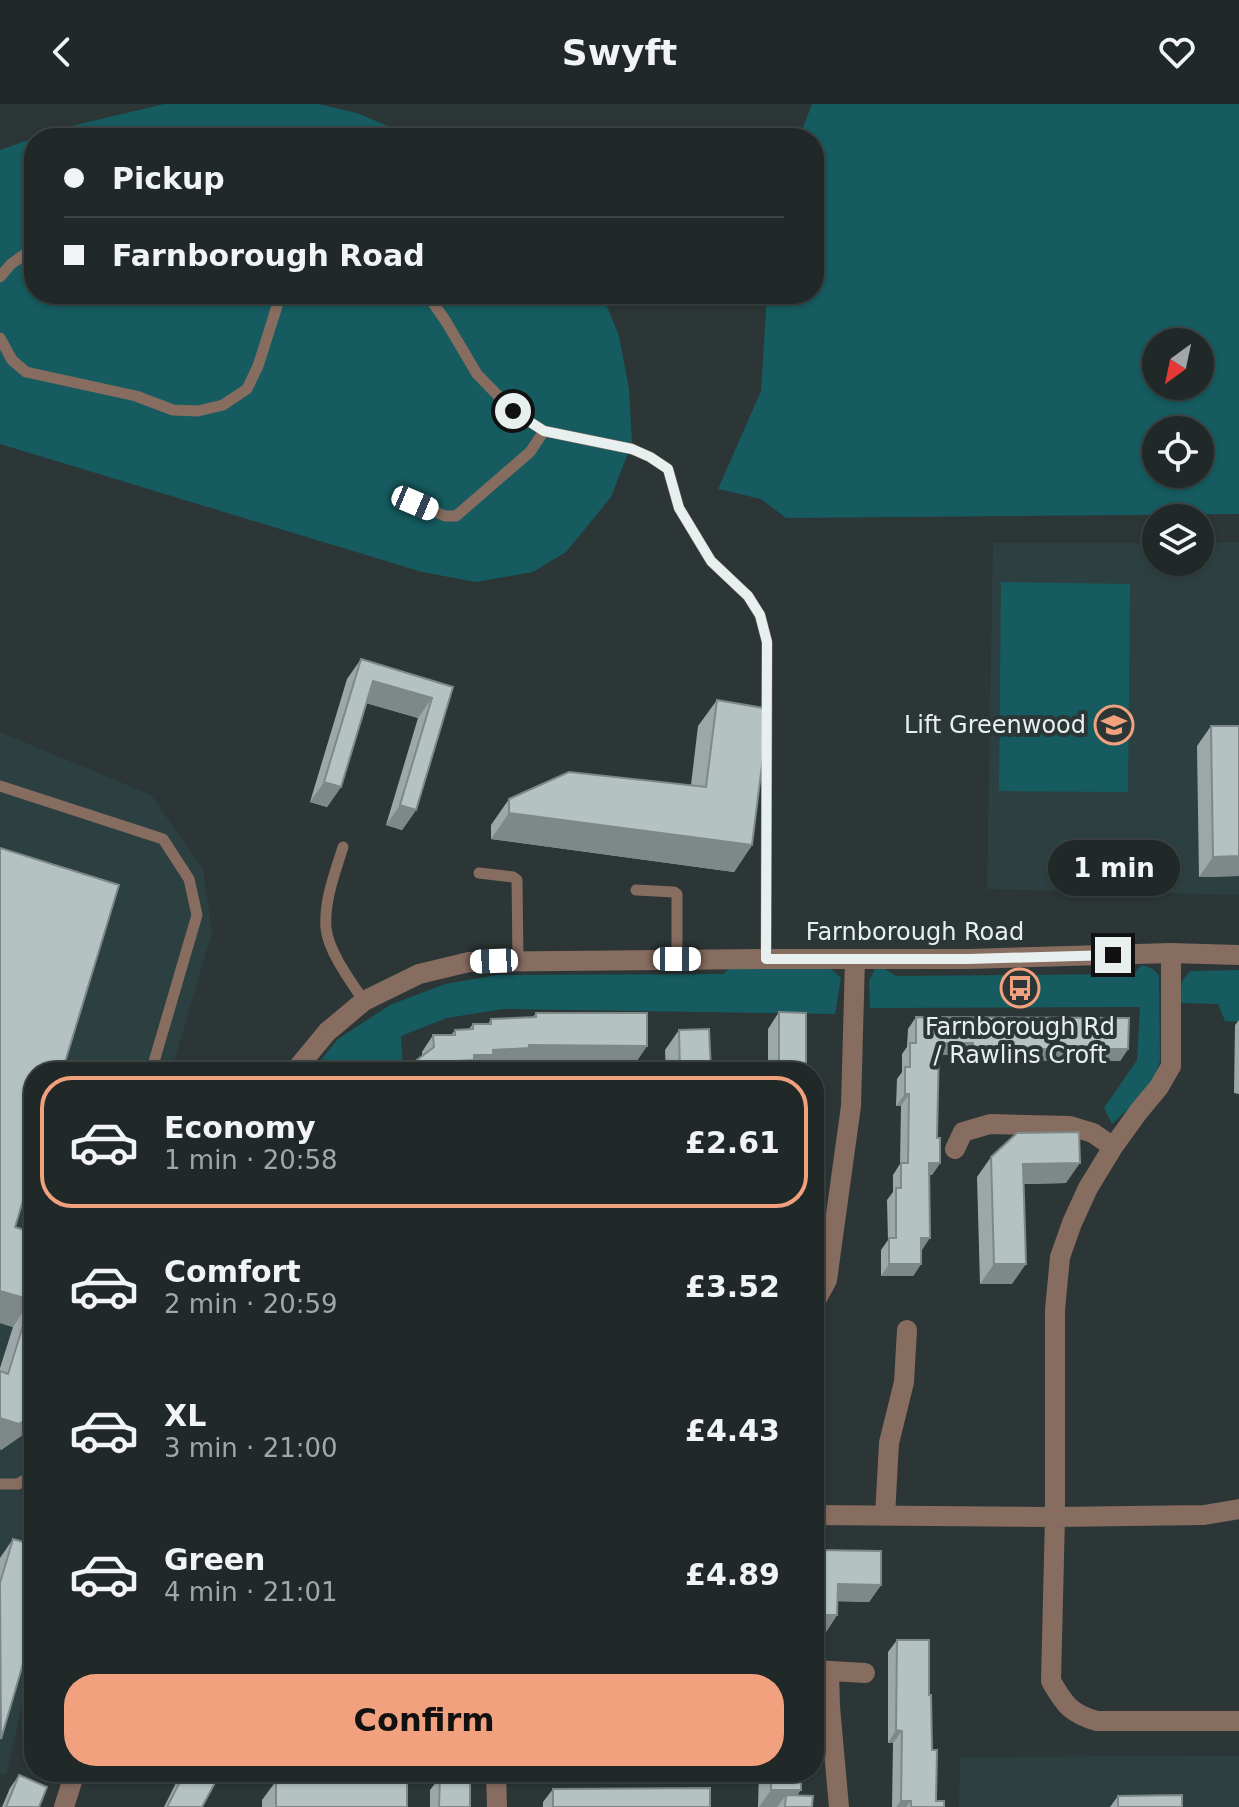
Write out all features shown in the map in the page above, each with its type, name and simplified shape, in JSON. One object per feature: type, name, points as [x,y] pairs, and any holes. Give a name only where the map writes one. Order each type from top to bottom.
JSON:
[{"type":"street","name":"Farnborough Road","points":[[302,1062],[327,1032],[364,1001],[419,974],[469,962],[968,959],[1171,953],[1239,955]]},
{"type":"street","points":[[1171,953],[1171,1066],[1088,1188],[1060,1257],[1064,1285],[1055,1310],[1051,1681],[1062,1700],[1079,1716],[1097,1721],[1239,1721]]},
{"type":"street","points":[[824,1286],[851,1106],[855,959]]},
{"type":"street","points":[[955,1149],[963,1132],[990,1124],[1070,1126],[1093,1133],[1113,1147]]},
{"type":"street","points":[[885,1516],[889,1443],[904,1382],[907,1330]]},
{"type":"street","points":[[824,1515],[1204,1515],[1239,1509]]},
{"type":"street","points":[[824,1671],[865,1673]]},
{"type":"street","points":[[824,1680],[830,1707],[839,1807]]},
{"type":"street","points":[[64,1807],[72,1782]]},
{"type":"street","points":[[496,1782],[497,1807]]},
{"type":"lane","points":[[0,277],[24,255]]},
{"type":"lane","points":[[0,338],[12,360],[26,372],[136,396],[173,410],[198,411],[223,405],[247,389],[258,366],[278,304]]},
{"type":"lane","points":[[434,304],[477,374],[513,411],[544,431],[632,449],[668,469],[679,508],[711,561],[748,596],[760,615],[767,642],[766,959]]},
{"type":"lane","points":[[415,503],[445,516],[456,516],[530,452],[544,431]]},
{"type":"lane","points":[[0,786],[163,839],[189,879],[197,915],[154,1062]]},
{"type":"lane","points":[[343,847],[329,893],[326,930],[337,960],[364,1001]]},
{"type":"lane","points":[[479,873],[517,880],[518,961]]},
{"type":"lane","points":[[636,890],[677,894],[677,959]]},
{"type":"lane","points":[[0,1484],[18,1484],[24,1480]]},
{"type":"shaded area","points":[[164,104],[318,104],[357,113],[392,128],[63,128]]},
{"type":"shaded area","points":[[812,104],[1239,104],[1239,514],[1214,514],[1214,504],[1142,504],[1142,515],[786,518],[761,499],[718,489],[761,391],[766,304],[824,304],[824,128],[803,128]]},
{"type":"shaded area","points":[[24,141],[24,304],[605,304],[619,336],[629,389],[632,443],[611,497],[566,552],[533,572],[476,582],[422,572],[0,444],[0,150]]},
{"type":"shaded area","name":"Lift Greenwood","points":[[1239,542],[1239,895],[987,889],[993,543],[1142,543],[1142,576],[1214,576],[1214,543]]},
{"type":"shaded area","points":[[1001,582],[1130,584],[1128,792],[999,791]]},
{"type":"shaded area","points":[[0,732],[151,795],[203,869],[212,932],[174,1062],[24,1062],[24,1697],[6,1775],[0,1773]]},
{"type":"shaded area","points":[[1142,965],[1159,975],[1160,1061],[1152,1087],[1112,1124],[1104,1108],[1137,1060],[1140,1007],[870,1008],[869,981],[875,969],[883,968],[896,976],[1133,974]]},
{"type":"shaded area","points":[[730,967],[830,968],[841,978],[835,1014],[504,1009],[447,1018],[401,1036],[402,1062],[319,1062],[338,1039],[390,1005],[445,984],[497,975],[724,974]]},
{"type":"shaded area","points":[[1239,970],[1239,1022],[1225,1021],[1218,1004],[1180,1003],[1182,981],[1190,971]]},
{"type":"shaded area","points":[[1239,1756],[1239,1807],[959,1807],[960,1757]]},
{"type":"building","points":[[361,659],[453,687],[416,810],[400,805],[432,698],[373,681],[341,787],[324,782]]},
{"type":"building","points":[[717,700],[769,709],[752,845],[509,813],[509,799],[569,772],[706,787]]},
{"type":"building","points":[[1211,726],[1239,726],[1239,856],[1213,857]]},
{"type":"building","points":[[0,848],[119,885],[65,1062],[24,1062],[24,1198],[15,1227],[24,1230],[24,1298],[0,1291]]},
{"type":"building","points":[[779,1012],[806,1013],[806,1062],[779,1062]]},
{"type":"building","points":[[536,1013],[647,1013],[647,1046],[529,1045],[529,1048],[493,1050],[493,1055],[474,1055],[474,1060],[414,1062],[434,1047],[433,1035],[455,1035],[455,1030],[473,1029],[473,1024],[491,1024],[491,1019],[536,1017]]},
{"type":"building","points":[[916,1017],[1129,1018],[1128,1049],[973,1049],[973,1043],[939,1043],[937,1138],[940,1138],[940,1163],[929,1163],[930,1238],[921,1238],[921,1264],[889,1264],[889,1238],[896,1238],[896,1188],[901,1188],[901,1163],[908,1163],[909,1094],[905,1094],[905,1067],[910,1067],[910,1043],[916,1043]]},
{"type":"building","points":[[709,1029],[711,1062],[680,1062],[679,1030]]},
{"type":"building","points":[[1079,1132],[1080,1163],[1023,1164],[1026,1264],[994,1264],[991,1157],[1017,1133]]},
{"type":"building","points":[[24,1323],[24,1421],[19,1424],[0,1418],[0,1371],[8,1374]]},
{"type":"building","points":[[13,1539],[24,1542],[24,1660],[1,1739],[0,1583]]},
{"type":"building","points":[[824,1550],[881,1551],[881,1585],[838,1584],[837,1615],[824,1615]]},
{"type":"building","points":[[897,1640],[929,1640],[932,1750],[937,1750],[936,1801],[944,1801],[944,1807],[911,1807],[911,1801],[901,1801],[902,1731],[896,1730]]},
{"type":"building","points":[[19,1775],[24,1777],[24,1782],[35,1782],[47,1787],[39,1807],[6,1807]]},
{"type":"building","points":[[180,1782],[215,1782],[202,1807],[167,1807]]},
{"type":"building","points":[[276,1782],[407,1782],[407,1807],[276,1807]]},
{"type":"building","points":[[440,1782],[470,1782],[470,1807],[439,1807]]},
{"type":"building","points":[[771,1782],[801,1782],[801,1790],[771,1790]]},
{"type":"building","points":[[710,1788],[710,1807],[553,1807],[553,1789]]},
{"type":"building","points":[[786,1795],[813,1796],[812,1807],[785,1807]]},
{"type":"building","points":[[1182,1795],[1182,1807],[1118,1807],[1118,1796]]},
{"type":"place","name":"Lift Greenwood","points":[[1114,725]]},
{"type":"place","name":"Farnborough Rd / Rawlins Croft","points":[[1020,988]]},
{"type":"route","points":[[513,411],[544,431],[632,449],[668,469],[679,508],[711,561],[748,596],[760,615],[767,642],[766,959],[1113,955]]}]
